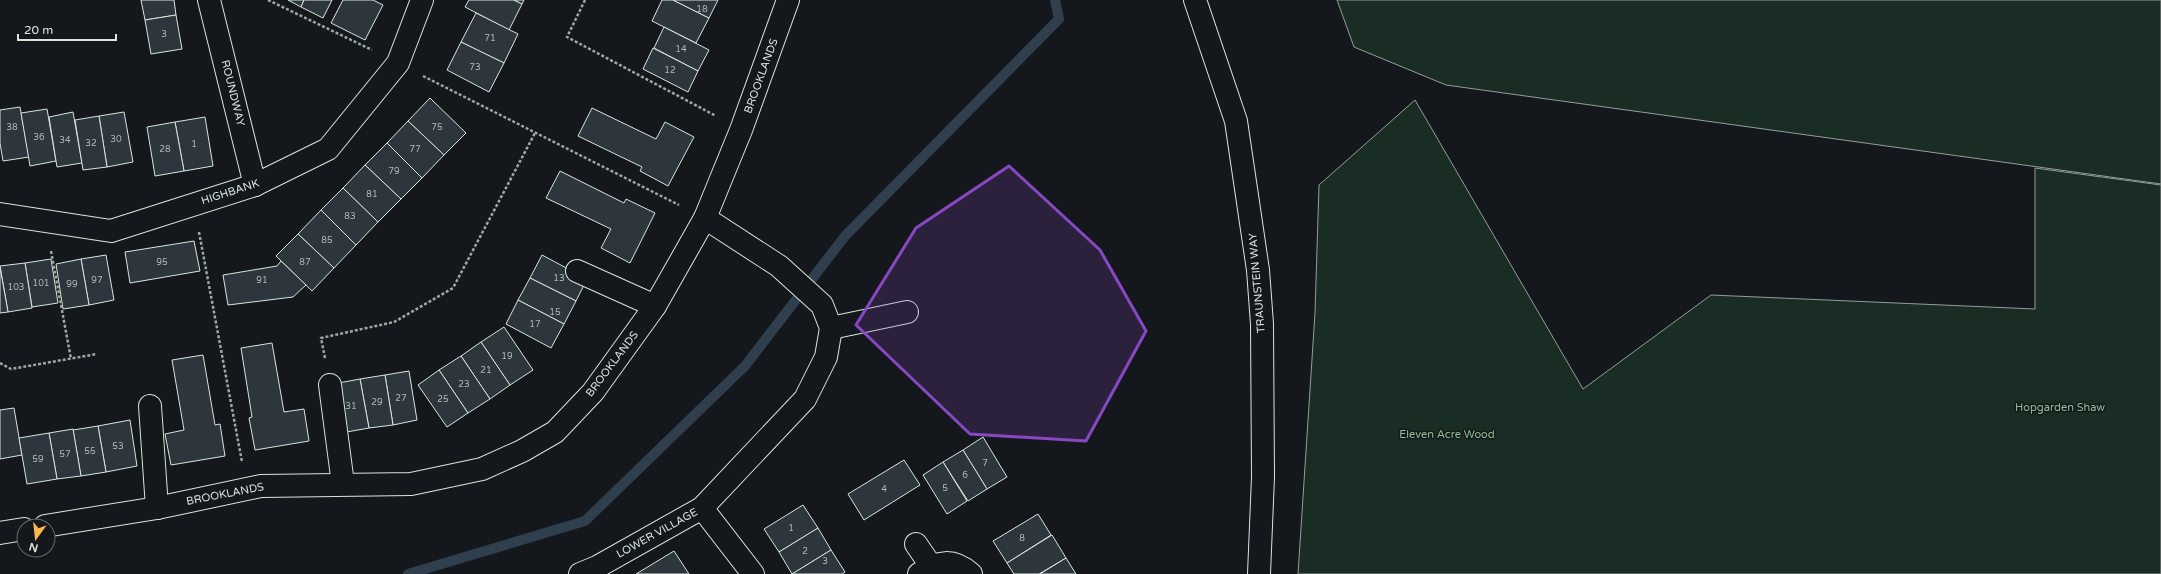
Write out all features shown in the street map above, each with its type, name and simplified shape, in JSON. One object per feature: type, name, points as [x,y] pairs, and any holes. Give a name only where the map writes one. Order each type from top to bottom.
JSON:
[{"type":"main road","name":"ROUNDWAY","points":[[209,0],[255,186]]},
{"type":"main road","name":"HIGHBANK","points":[[0,214],[111,231],[255,186],[328,149],[398,63],[422,0]]},
{"type":"main road","name":"BROOKLANDS","points":[[56,524],[157,508],[261,486],[411,484],[482,469],[522,451],[555,432],[593,392],[655,306],[705,218],[741,130],[788,0]]},
{"type":"main road","name":"TRAUNSTEIN WAY","points":[[1195,0],[1236,121],[1258,270],[1262,324],[1263,477],[1259,574]]},
{"type":"main road","points":[[702,508],[805,399],[826,357],[831,328],[822,305],[779,266],[705,218]]},
{"type":"main road","points":[[577,271],[655,306]]},
{"type":"main road","points":[[831,328],[907,312]]},
{"type":"main road","points":[[330,385],[343,484]]},
{"type":"main road","points":[[150,406],[157,508]]},
{"type":"main road","name":"LOWER VILLAGE","points":[[580,574],[597,567],[702,508],[753,574]]},
{"type":"main road","points":[[0,533],[16,531]]},
{"type":"main road","points":[[916,544],[925,570],[948,563],[960,565],[971,574]]},
{"type":"path","points":[[268,0],[398,63],[705,218]]},
{"type":"path","points":[[585,0],[567,37],[741,130]]},
{"type":"path","points":[[330,385],[321,338],[394,322],[453,288],[535,133]]},
{"type":"path","points":[[194,204],[247,489]]},
{"type":"path","points":[[45,220],[71,359]]},
{"type":"path","points":[[0,363],[11,369],[97,354]]},
{"type":"highlighted area","points":[[1009,166],[1100,250],[1146,331],[1086,441],[970,434],[856,325],[916,228]]},
{"type":"green space","points":[[1337,0],[2161,0],[2161,184],[1446,85],[1354,47]]},
{"type":"green space","name":"Eleven Acre Wood","points":[[1415,100],[1583,389],[1711,295],[2035,309],[2035,168],[2161,185],[2161,574],[1298,574],[1315,313],[1319,185]]},
{"type":"building","points":[[141,0],[174,0],[176,15],[145,20]]},
{"type":"building","points":[[288,0],[304,0],[301,7]]},
{"type":"building","points":[[304,0],[332,0],[323,18],[301,7]]},
{"type":"building","points":[[343,0],[373,0],[383,5],[365,40],[331,23]]},
{"type":"building","points":[[469,0],[514,0],[522,4],[509,30],[465,7]]},
{"type":"building","points":[[514,0],[524,0],[522,4]]},
{"type":"building","points":[[662,0],[673,0],[709,18],[696,43],[652,21]]},
{"type":"building","points":[[673,0],[718,0],[709,18]]},
{"type":"building","points":[[476,13],[518,34],[504,63],[461,42]]},
{"type":"building","points":[[176,15],[182,49],[151,54],[145,20]]},
{"type":"building","points":[[664,27],[709,50],[698,71],[654,48]]},
{"type":"building","points":[[461,42],[504,63],[489,92],[447,70]]},
{"type":"building","points":[[653,48],[698,71],[688,92],[643,69]]},
{"type":"building","points":[[430,98],[466,133],[444,155],[408,121]]},
{"type":"building","points":[[20,107],[29,157],[3,161],[0,143],[0,110]]},
{"type":"building","points":[[592,108],[656,139],[665,122],[694,137],[668,186],[640,171],[642,167],[578,136]]},
{"type":"building","points":[[47,109],[56,161],[30,166],[21,113]]},
{"type":"building","points":[[73,112],[82,163],[57,167],[49,117]]},
{"type":"building","points":[[124,112],[133,162],[107,167],[99,116]]},
{"type":"building","points":[[99,116],[107,167],[83,170],[75,120]]},
{"type":"building","points":[[205,117],[213,166],[184,171],[175,122]]},
{"type":"building","points":[[408,121],[444,155],[422,178],[387,143]]},
{"type":"building","points":[[175,122],[184,171],[155,176],[147,127]]},
{"type":"building","points":[[387,143],[422,178],[401,199],[365,165]]},
{"type":"building","points":[[365,165],[401,199],[378,222],[343,188]]},
{"type":"building","points":[[560,171],[624,203],[626,199],[655,213],[630,263],[601,248],[611,229],[546,198]]},
{"type":"building","points":[[343,188],[378,222],[356,245],[321,210]]},
{"type":"building","points":[[321,210],[356,245],[334,268],[298,234]]},
{"type":"building","points":[[298,234],[334,268],[312,291],[276,256]]},
{"type":"building","points":[[194,241],[200,271],[130,283],[125,252]]},
{"type":"building","points":[[106,255],[114,300],[89,305],[81,259]]},
{"type":"building","points":[[542,255],[587,279],[576,301],[530,278]]},
{"type":"building","points":[[51,259],[58,303],[32,307],[25,263]]},
{"type":"building","points":[[81,259],[89,305],[63,309],[56,264]]},
{"type":"building","points":[[281,261],[306,285],[293,297],[228,305],[223,275],[277,266]]},
{"type":"building","points":[[25,263],[32,308],[8,312],[0,266]]},
{"type":"building","points":[[0,267],[8,312],[0,313]]},
{"type":"building","points":[[530,278],[576,301],[564,324],[518,300]]},
{"type":"building","points":[[518,300],[564,324],[551,348],[506,324]]},
{"type":"building","points":[[504,327],[533,370],[510,385],[481,342]]},
{"type":"building","points":[[481,342],[510,385],[490,399],[461,356]]},
{"type":"building","points":[[272,343],[284,412],[304,409],[309,441],[255,450],[249,418],[252,417],[241,348]]},
{"type":"building","points":[[203,355],[215,425],[220,424],[225,456],[171,465],[165,434],[184,430],[172,360]]},
{"type":"building","points":[[461,356],[490,399],[468,413],[439,370]]},
{"type":"building","points":[[439,370],[468,413],[447,427],[418,385]]},
{"type":"building","points":[[409,371],[417,420],[393,425],[385,375]]},
{"type":"building","points":[[385,375],[393,425],[369,428],[360,379]]},
{"type":"building","points":[[360,379],[369,428],[341,433],[333,384]]},
{"type":"building","points":[[14,408],[22,455],[0,459],[0,410]]},
{"type":"building","points":[[130,420],[137,466],[106,472],[98,426]]},
{"type":"building","points":[[98,426],[106,472],[81,476],[73,430]]},
{"type":"building","points":[[73,429],[81,476],[57,479],[49,433]]},
{"type":"building","points":[[49,433],[57,479],[27,484],[19,438]]},
{"type":"building","points":[[983,437],[1007,477],[987,489],[963,450]]},
{"type":"building","points":[[963,450],[987,489],[968,501],[943,462]]},
{"type":"building","points":[[904,460],[920,485],[864,520],[848,494]]},
{"type":"building","points":[[943,462],[967,501],[947,514],[923,475]]},
{"type":"building","points":[[803,505],[818,528],[779,552],[764,529]]},
{"type":"building","points":[[1038,514],[1051,535],[1007,563],[993,541]]},
{"type":"building","points":[[818,528],[831,550],[792,574],[779,552]]},
{"type":"building","points":[[1052,535],[1066,558],[1039,574],[1014,574],[1007,563]]},
{"type":"building","points":[[831,550],[845,572],[842,574],[792,574]]},
{"type":"building","points":[[674,551],[689,574],[636,574]]},
{"type":"building","points":[[1066,558],[1076,574],[1040,574]]},
{"type":"waterway","points":[[408,574],[585,521],[745,366],[845,236],[1059,19],[1055,0]]},
{"type":"park label","name":"Hopgarden Shaw","points":[[2060,407]]}]
